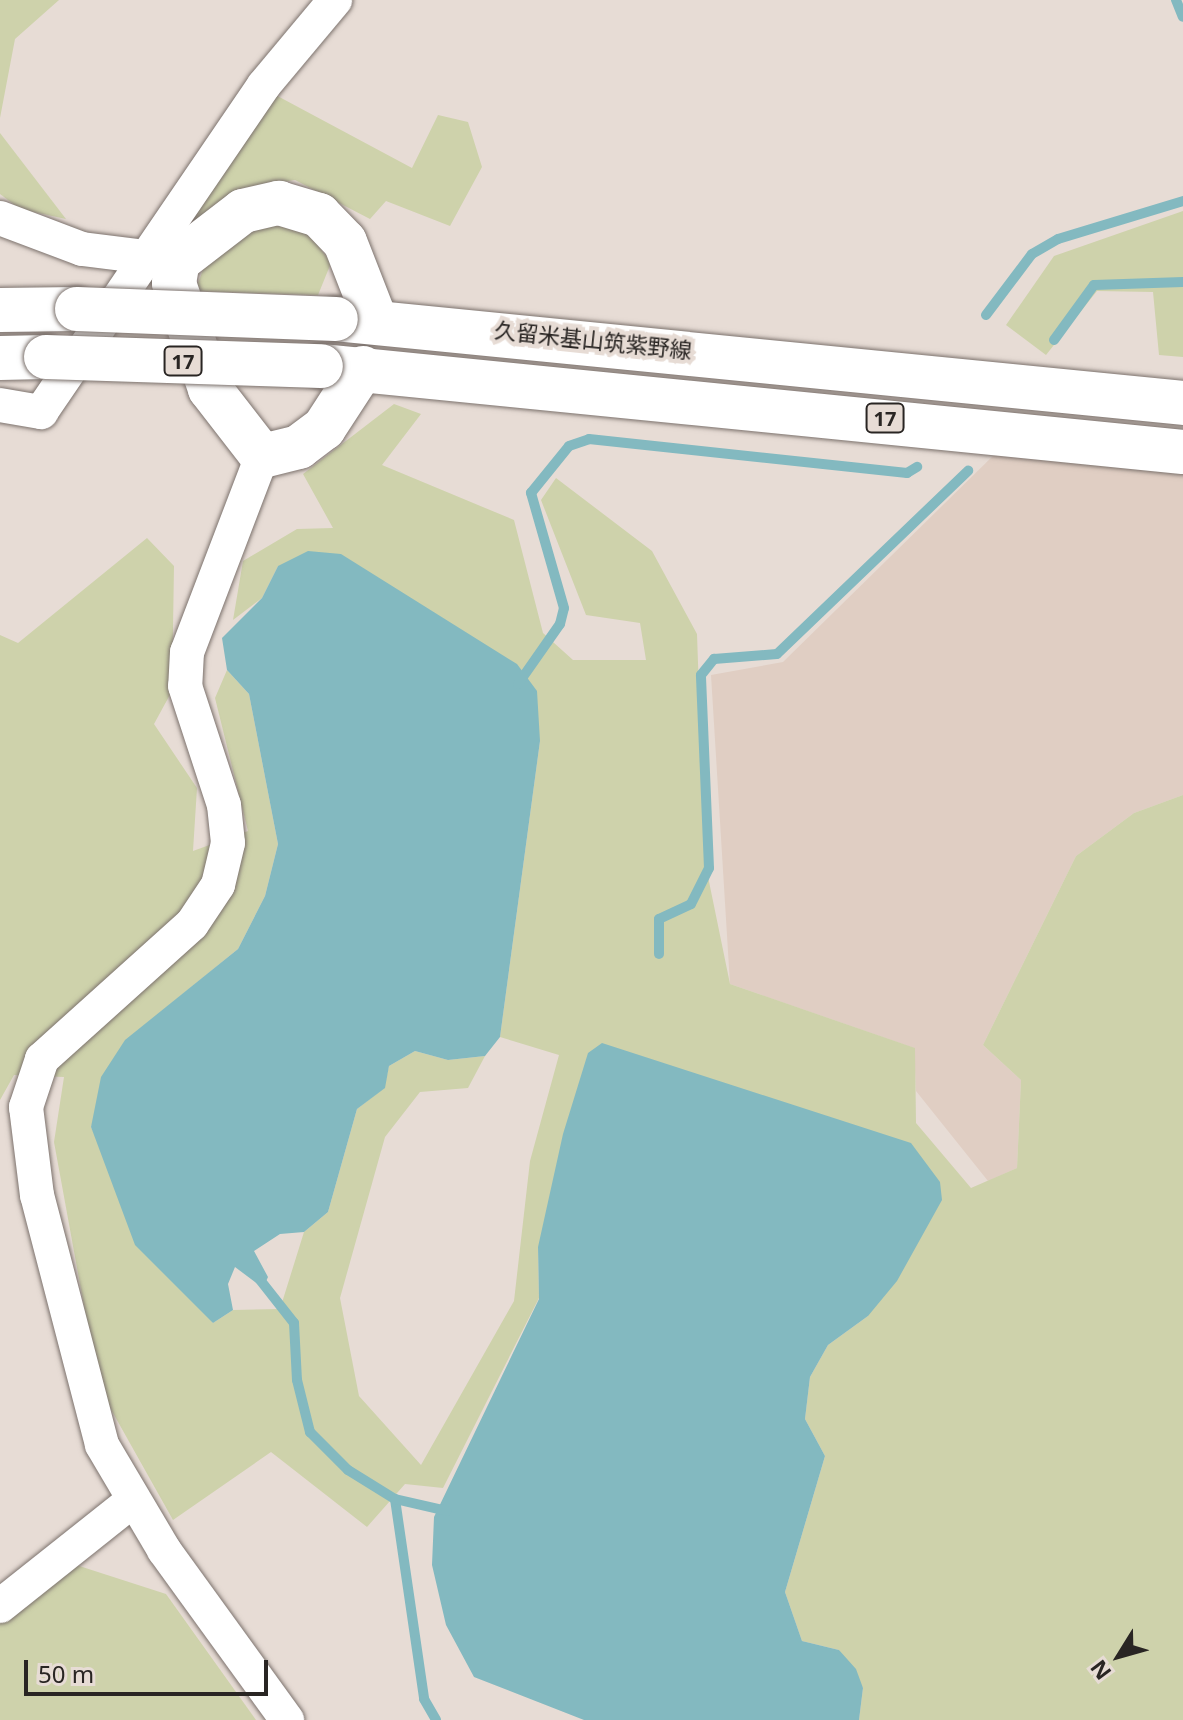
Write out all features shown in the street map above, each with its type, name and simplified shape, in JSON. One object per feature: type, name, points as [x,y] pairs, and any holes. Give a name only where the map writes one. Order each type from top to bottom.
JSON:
[{"type":"main road","points":[[355,319],[345,242],[319,215],[293,207],[243,211],[165,259],[210,389],[262,456],[299,447],[324,428],[363,368]]},
{"type":"main road","name":"久留米基山筑紫野線","points":[[0,310],[77,309],[355,319],[1183,403]]},
{"type":"main road","name":"17","points":[[0,358],[363,368],[1183,452]]},
{"type":"street","points":[[0,405],[41,412],[165,259],[264,85],[335,0]]},
{"type":"street","points":[[0,218],[82,249],[165,259]]},
{"type":"street","points":[[262,456],[187,652],[185,686],[224,805],[228,843],[218,885],[192,924],[42,1059],[26,1107],[37,1195],[82,1388],[132,1501],[287,1720]]},
{"type":"street","points":[[0,1606],[132,1501]]},
{"type":"shaded area","points":[[998,451],[1183,473],[1183,795],[1134,813],[1076,856],[983,1045],[1021,1080],[1017,1168],[988,1181],[916,1091],[914,1048],[730,984],[711,675],[783,662]]},
{"type":"green space","points":[[0,0],[59,0],[15,39],[0,118]]},
{"type":"green space","points":[[270,92],[412,168],[438,115],[468,122],[482,167],[450,226],[386,201],[370,219],[295,180],[243,188],[188,226]]},
{"type":"green space","points":[[0,133],[66,219],[20,209],[0,194]]},
{"type":"green space","points":[[1183,211],[1183,357],[1159,355],[1153,292],[1097,291],[1046,355],[1006,325],[1054,256]]},
{"type":"green space","points":[[260,225],[304,227],[331,263],[318,295],[195,291],[209,254]]},
{"type":"green space","points":[[394,404],[421,414],[382,465],[514,520],[543,633],[573,660],[646,660],[640,623],[586,615],[541,500],[556,478],[652,551],[697,634],[705,862],[730,984],[915,1048],[916,1123],[971,1188],[1017,1168],[1021,1080],[983,1045],[1076,856],[1134,813],[1183,795],[1183,1720],[859,1720],[863,1688],[839,1650],[802,1641],[785,1592],[825,1456],[805,1419],[810,1377],[828,1345],[868,1316],[538,1247],[539,1298],[443,1488],[405,1484],[367,1527],[271,1452],[173,1520],[99,1388],[54,1142],[64,1077],[14,1075],[0,1100],[0,635],[18,643],[147,538],[174,566],[172,691],[154,724],[197,788],[193,851],[248,831],[215,698],[227,670],[249,694],[278,844],[265,896],[238,949],[125,1041],[91,1127],[113,1173],[213,1323],[233,1310],[280,1309],[304,1232],[328,1212],[357,1109],[384,1088],[389,1066],[415,1051],[448,1060],[485,1056],[468,1088],[420,1092],[385,1137],[340,1298],[359,1396],[421,1465],[514,1301],[530,1161],[559,1055],[500,1037],[540,741],[278,566],[262,598],[233,620],[243,561],[297,529],[333,528],[303,474]]},
{"type":"green space","points":[[70,1563],[166,1594],[256,1720],[0,1720],[0,1623]]},
{"type":"water","points":[[308,551],[341,554],[517,664],[537,691],[540,741],[500,1037],[485,1056],[448,1060],[415,1051],[389,1066],[385,1088],[357,1109],[328,1212],[304,1232],[280,1234],[254,1251],[268,1277],[263,1288],[235,1267],[228,1284],[233,1310],[213,1323],[135,1245],[91,1127],[101,1077],[125,1040],[238,949],[265,896],[278,844],[249,694],[227,670],[222,638],[262,598],[278,566]]},
{"type":"water","points":[[602,1043],[911,1143],[940,1182],[942,1200],[897,1281],[868,1316],[828,1345],[810,1377],[805,1419],[825,1456],[785,1592],[802,1641],[839,1650],[856,1669],[863,1688],[859,1720],[584,1720],[474,1677],[446,1625],[432,1565],[434,1517],[539,1299],[538,1247],[563,1134],[588,1053]]},
{"type":"waterway","points":[[1176,0],[1183,17]]},
{"type":"waterway","points":[[986,315],[1032,254],[1058,239],[1183,201]]},
{"type":"waterway","points":[[1054,340],[1094,285],[1183,282]]},
{"type":"waterway","points":[[518,684],[560,624],[564,608],[531,493],[569,446],[589,439],[907,473],[917,467]]},
{"type":"waterway","points":[[659,954],[659,919],[691,904],[709,868],[701,675],[714,659],[777,654],[968,471]]},
{"type":"waterway","points":[[257,1276],[294,1323],[297,1380],[310,1432],[348,1470],[395,1499],[424,1699],[436,1720]]},
{"type":"waterway","points":[[395,1499],[447,1511]]}]
